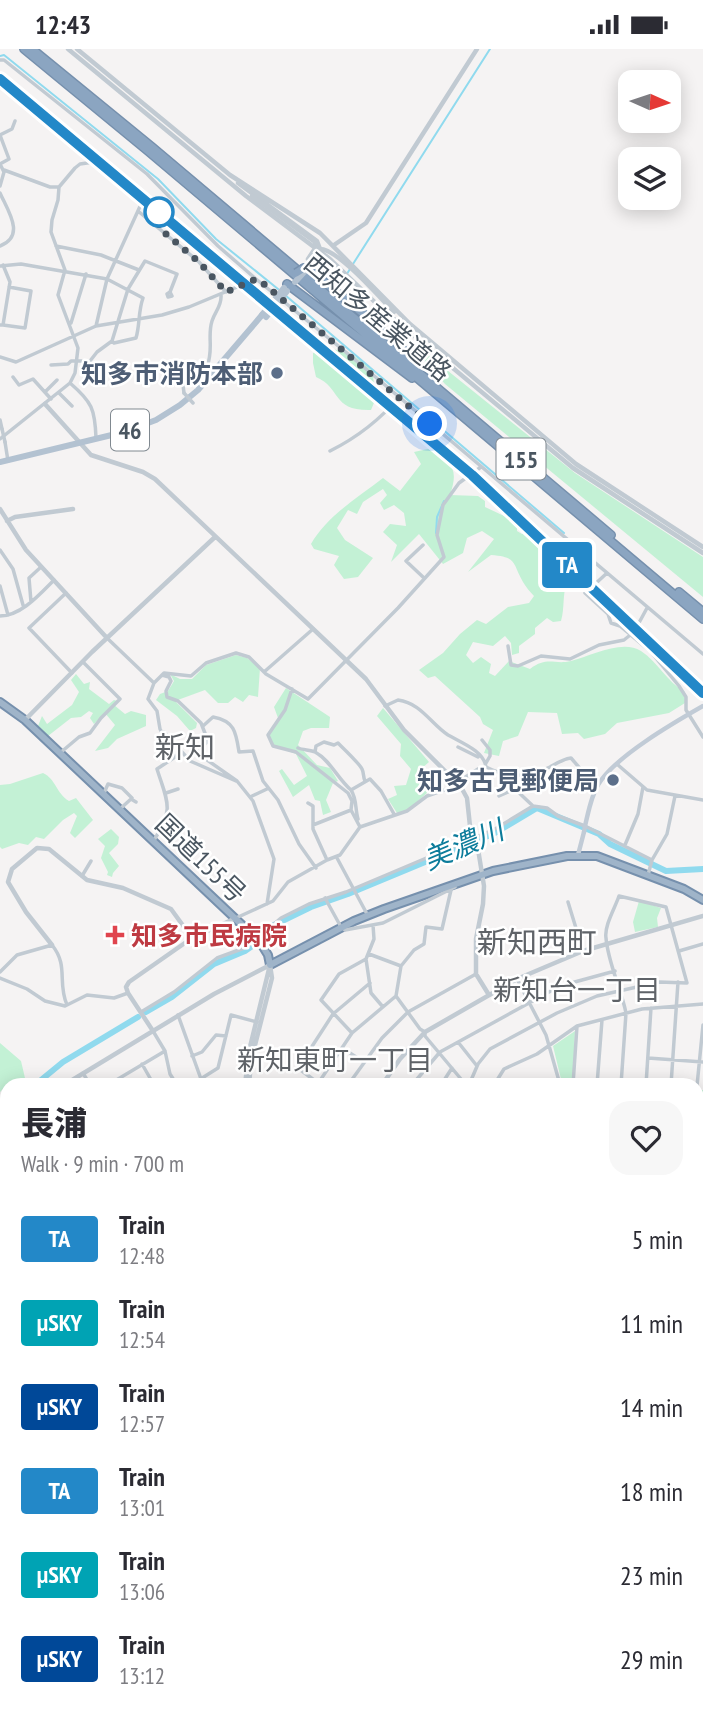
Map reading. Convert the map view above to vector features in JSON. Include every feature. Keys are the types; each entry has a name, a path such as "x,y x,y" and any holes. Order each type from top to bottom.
{"highway":[{"name":"西知多産業道路","path":"24,49 341,305 703,612"},
{"name":"西知多産業道路","path":"33,49 326,293"},
{"name":"155","path":"298,274 341,305"},
{"name":"155","path":"298,274 316,306 439,399 444,400"},
{"name":"西知多産業道路","path":"341,305 444,400 703,619"},
{"name":"国道155号","path":"0,702 25,720 256,938 266,950 270,965"},
{"path":"270,965 368,915 462,881 505,868 578,855 597,856 648,871 702,896"}],"main road":[{"name":"46","path":"4,462 96,439 156,420 180,405 210,378 298,274"},
{"path":"578,855 597,788 605,776 666,727 703,706"}],"street":[{"path":"68,49 330,259 382,309 409,326"},
{"path":"77,49 230,178 315,242 316,247 298,274"},
{"path":"330,259 335,247 366,223 477,49"},
{"path":"0,60 4,60 155,181 218,247 703,654"},
{"path":"0,83 142,202 107,279 96,326"},
{"path":"15,121 12,129 0,135 9,159 0,164 4,170 50,187 59,187"},
{"path":"2,436 70,383 78,359 71,324 58,295 65,271 51,232 59,187 80,164 94,162"},
{"path":"0,186 4,170"},
{"path":"230,178 291,213 335,247 409,326"},
{"path":"0,193 15,232 12,239 0,246"},
{"path":"252,195 317,241 320,252"},
{"path":"0,208 6,206"},
{"path":"138,211 199,262 224,293"},
{"path":"56,246 116,260 139,270"},
{"path":"298,274 320,252 327,250 340,259 409,326 573,468 703,553"},
{"path":"320,252 329,253 384,306 576,464 703,547"},
{"path":"51,365 68,365 78,359 90,361 97,352 113,341 128,289 145,261 177,274 170,292"},
{"path":"9,287 32,291 25,328 1,325 10,282 2,266 21,264 86,274 107,279 128,289 143,298 139,327 135,338 125,342 113,341"},
{"path":"71,324 86,274"},
{"path":"0,357 16,362 96,326 189,307 256,279"},
{"path":"194,405 184,393 183,385 187,374 207,367 212,348 212,320 222,303 224,293"},
{"path":"0,296 7,297"},
{"path":"13,377 19,384 33,379 51,399"},
{"path":"46,392 57,380"},
{"path":"70,383 90,402 96,439"},
{"path":"59,393 72,406"},
{"path":"330,451 362,433 399,397"},
{"path":"45,404 91,455 133,468 155,479 366,680 412,740 456,782 467,798 470,826 483,874 483,904 475,950 476,974 489,995"},
{"path":"0,420 4,462"},
{"path":"154,840 167,817 166,793 157,769 175,757 160,727 157,711 148,699 154,683 168,673 191,676 206,663 236,653 249,657 264,672 308,699 398,608 443,557 437,535 443,505 458,484 481,467"},
{"path":"0,509 24,547 107,638 154,683"},
{"path":"7,521 15,517 73,509"},
{"path":"25,720 107,638 215,537"},
{"path":"423,545 406,561 424,577"},
{"path":"1,552 13,569 23,606"},
{"path":"31,602 29,578 41,566"},
{"path":"607,573 585,593 608,614 611,623 620,626 651,652 679,686 685,694 688,714 703,737"},
{"path":"0,616 8,615 31,602 54,580"},
{"path":"0,586 8,615"},
{"path":"66,593 29,628 72,673"},
{"path":"508,646 512,665 518,666 537,657 570,659 597,645 624,640 638,626 647,608"},
{"path":"264,672 313,629"},
{"path":"60,753 79,737 90,733 120,699 83,662"},
{"path":"162,675 169,677 171,681 166,691 167,697 177,701 203,726 208,741 200,750 200,755 237,781 250,797 261,819 263,832 274,859 267,904"},
{"path":"292,689 285,710 268,735 270,744 296,752 338,784 350,796 351,810 358,821"},
{"path":"385,707 398,700 410,703 447,735 476,752 485,766"},
{"path":"203,726 214,717 230,723 237,734 239,752 253,751 261,777 278,800 299,844 316,868"},
{"path":"160,727 190,761 237,781"},
{"path":"359,827 407,811 427,796 447,789 485,766 490,750 482,740"},
{"path":"315,752 316,746 324,742 334,745 338,743 362,768 365,781"},
{"path":"458,747 478,757 485,766 508,776 542,770 571,758 597,788"},
{"path":"172,1078 164,1051 128,993 129,982 192,938 267,904 277,898 288,882 327,860 337,858 349,846 359,827 355,811 356,800 351,790 339,779 328,762 315,752 298,748"},
{"path":"618,765 643,787 703,800"},
{"path":"508,776 515,789 533,806"},
{"path":"351,790 369,779 381,791 394,814"},
{"path":"104,793 108,784 122,788 134,800 120,809"},
{"path":"624,845 638,814 643,787"},
{"path":"166,793 178,789"},
{"path":"250,797 268,789"},
{"path":"499,796 515,789"},
{"path":"648,871 667,834 675,796"},
{"path":"308,803 313,806 313,825 327,860"},
{"path":"141,1012 174,992 217,958 247,947 281,918 474,838 533,806 545,807 652,860"},
{"path":"313,825 351,810"},
{"path":"67,1005 62,991 62,962 8,882 10,871 28,853 40,847 48,849 92,881 130,891 171,909 192,938"},
{"path":"337,858 368,915"},
{"path":"82,876 91,861"},
{"path":"326,901 345,930 389,920 451,890 462,881"},
{"path":"451,890 442,929 426,927 424,944 414,950 401,966 397,996 420,1029 461,1078"},
{"path":"471,1078 490,1049 597,996 621,992 659,982 687,983 666,907 619,896 605,936 621,992 626,1013 621,1078"},
{"path":"568,902 583,951"},
{"path":"387,1078 425,1032 517,979 583,951 703,916"},
{"path":"352,1033 321,1000 339,974 366,959 374,939 373,925"},
{"path":"0,972 19,954 52,945"},
{"path":"679,951 702,946"},
{"path":"369,954 401,966"},
{"path":"366,959 371,993 383,1007"},
{"path":"75,1078 234,982 270,965"},
{"path":"247,1078 249,1051 270,965"},
{"path":"248,1078 272,978 270,965"},
{"path":"418,1078 440,1052 529,1002 560,986 615,971"},
{"path":"353,1078 382,1038 408,1012 476,974"},
{"path":"0,978 27,989 45,1001 67,1005 87,995 114,998 128,993"},
{"path":"517,979 550,1046 558,1078"},
{"path":"672,1078 678,982"},
{"path":"310,1078 298,1068 332,1014 370,983"},
{"path":"321,1078 352,1033 397,996"},
{"path":"498,1078 504,1069 550,1046 577,1026 651,1008 703,1004"},
{"path":"647,1078 651,1008"},
{"path":"203,1078 218,1069 231,1015 257,1022"},
{"path":"178,1016 201,1078"},
{"path":"598,1078 602,1020"},
{"path":"648,1058 701,1062 703,1025"},
{"path":"573,1078 577,1026"},
{"path":"191,1056 202,1052 216,1035 226,1036"},
{"path":"458,1042 477,1066"},
{"path":"342,1048 364,1062"},
{"path":"120,1078 164,1051"},
{"path":"142,1064 151,1078"},
{"path":"446,1078 453,1068"},
{"path":"83,1073 86,1078"}],"green space":[{"path":"417,346 575,473 703,557 703,597 445,384 415,350"},
{"path":"324,348 350,354 372,369 376,398 371,410 349,407 316,377 313,353"},
{"path":"432,448 445,459 454,473 450,495 478,496 485,501 485,507 517,522 517,531 522,534 526,531 555,558 551,569 559,572 567,582 561,621 553,622 547,618 535,628 535,634 519,646 519,653 512,655 511,643 505,636 493,646 473,642 466,655 473,663 481,657 491,664 489,673 495,676 509,661 530,669 546,662 565,662 606,650 633,648 647,656 685,692 685,703 669,713 617,723 605,734 584,739 578,733 562,734 557,713 528,712 518,736 503,741 499,756 484,753 493,730 483,724 480,717 435,676 428,678 419,670 443,653 477,620 486,624 508,607 529,603 534,596 513,562 506,557 491,555 468,572 494,539 482,531 467,538 463,553 443,564 419,534 391,562 397,545 383,532 390,524 406,526 404,513 394,505 384,510 380,503 387,495 383,489 363,502 357,514 348,510 337,528 345,540 373,558 358,577 344,579 334,565 339,556 314,549 311,544 334,516 383,478 400,491 421,464 414,452"},
{"path":"236,655 247,658 260,668 258,697 249,695 243,702 235,697 228,703 218,703 205,690 175,701 197,723 196,728 190,731 177,716 156,700 160,694 168,691 174,681 170,674 180,679 192,679 206,665"},
{"path":"76,674 84,684 90,682 89,689 109,704 117,701 114,705 125,714 131,711 146,715 146,726 117,739 108,748 95,751 115,725 105,713 94,724 90,718 93,713 89,711 81,717 71,718 48,736 38,726 42,716 47,724 72,705 79,692 71,680"},
{"path":"286,688 330,717 329,728 303,731 298,745 317,765 330,768 338,781 333,783 326,800 331,812 323,815 320,801 315,800 309,785 293,797 279,771 282,769 294,785 307,776 296,754 274,746 269,735 278,718 274,707"},
{"path":"383,708 429,762 421,769 428,792 408,810 397,813 388,799 397,795 394,786 406,785 411,769 400,756 401,744 377,716"},
{"path":"43,773 65,798 69,801 76,798 93,820 75,838 70,833 77,816 74,813 44,839 36,837 28,845 19,843 2,849 0,785"},
{"path":"111,829 119,837 118,844 109,853 119,866 112,877 107,875 101,858 105,846 98,839"},
{"path":"639,901 661,908 657,918 658,927 635,932 633,922"},
{"path":"575,1031 573,1078 561,1078 553,1046"},
{"path":"0,1043 21,1061 25,1078 0,1078"}],"waterway":[{"path":"353,264 490,49"},
{"path":"0,56 4,55 158,179 216,239 278,289"},
{"path":"338,288 350,269"},
{"path":"285,295 564,533"},
{"path":"436,533 437,517 444,501"},
{"name":"美濃川","path":"263,936 274,925 311,907 495,833 537,808 599,834 610,844 666,871 703,869"},
{"name":"美濃川","path":"146,1012 172,997 214,964 255,944"},
{"name":"美濃川","path":"44,1078 63,1062 138,1017"}],"railway":[{"path":"0,78 472,475 703,693"}],"train":[{"name":"TA","path":"0,79 472,475 703,693"}],"place":[{"name":"知多市消防本部","path":"277,373"},
{"name":"知多古見郵便局","path":"613,780"},
{"name":"知多市民病院","path":"115,935"}],"district":[{"name":"新知","path":"185,746"},
{"name":"新知西町","path":"537,941"},
{"name":"新知台一丁目","path":"577,989"},
{"name":"新知東町一丁目","path":"335,1059"}],"route":[{"path":"159,212 159,228 199,262 226,292 256,279 264,284 430,424"}]}
